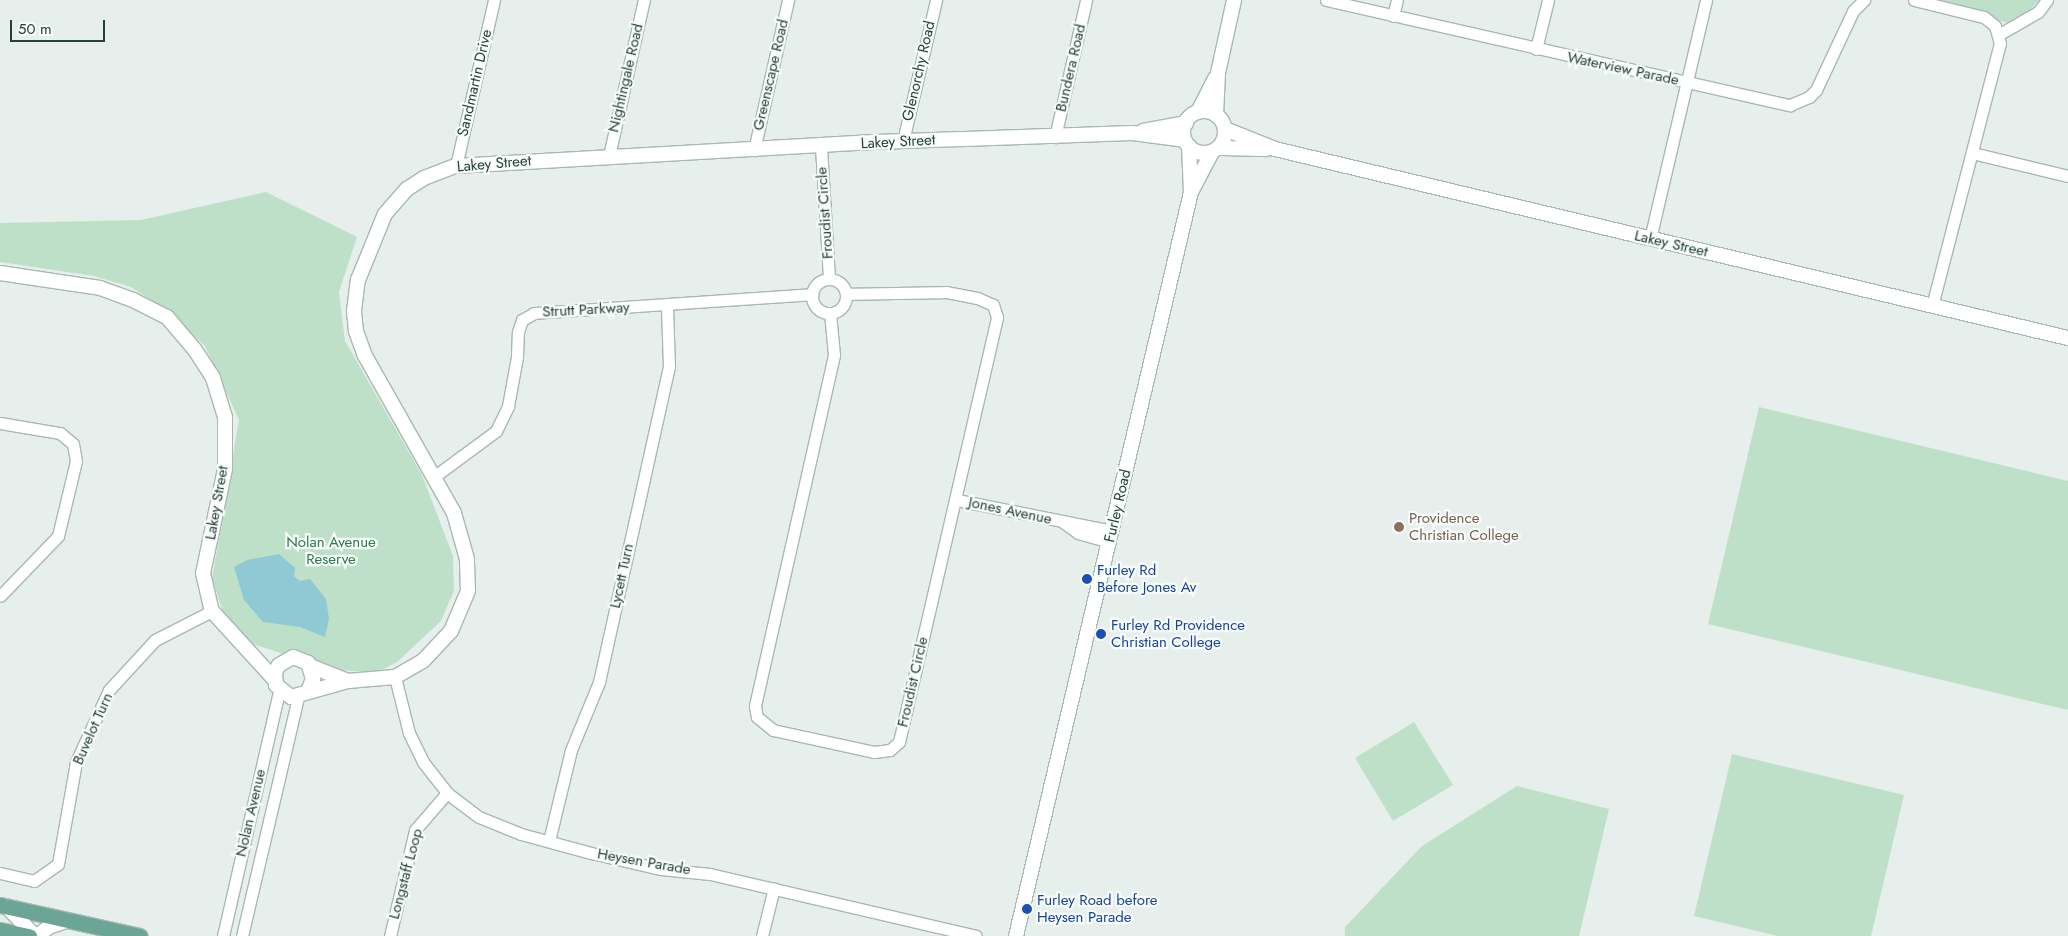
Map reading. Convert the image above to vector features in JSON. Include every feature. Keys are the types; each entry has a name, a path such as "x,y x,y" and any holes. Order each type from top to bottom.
{"main road":[{"path":"3,905 140,936"},
{"path":"0,930 29,936"}],"street":[{"name":"Sandmartin Drive","path":"456,166 494,0"},
{"name":"Nightingale Road","path":"609,156 644,0"},
{"name":"Greenscape Road","path":"754,150 788,0"},
{"name":"Glenorchy Road","path":"903,141 936,0"},
{"name":"Bundera Road","path":"1055,137 1086,0"},
{"path":"1215,150 1225,129 1216,115 1218,73 1234,0"},
{"name":"Waterview Parade","path":"1326,0 1536,50 1775,102 1800,102 1816,90 1853,11 1864,0"},
{"path":"1393,16 1397,0"},
{"path":"1536,50 1548,0"},
{"path":"1650,239 1706,0"},
{"path":"1914,0 1984,17 1995,26 1998,35 1999,51 1932,306"},
{"path":"1998,35 2038,12 2047,0"},
{"path":"1187,143 1186,123 1198,112 1218,73"},
{"path":"1198,112 1216,115"},
{"name":"Lakey Street","path":"277,685 303,694 348,681 394,677 423,661 451,631 468,591 467,560 454,513 435,476 365,356 356,331 354,294 385,214 393,202 424,178 456,166 903,141 1132,133 1186,123"},
{"name":"Lakey Street","path":"1225,129 1274,149 2068,338"},
{"name":"Lakey Street","path":"1132,133 1187,143 1200,153 1215,150 1274,149"},
{"name":"Furley Road","path":"1187,143 1191,192"},
{"name":"Froudist Circle","path":"821,147 829,279"},
{"name":"Furley Road","path":"1016,936 1191,192 1215,150"},
{"path":"1972,153 2068,176"},
{"name":"Lakey Street","path":"0,273 100,288 135,301 167,317 213,378 225,426 225,469 203,573 212,611"},
{"path":"829,279 838,282 846,294 844,305 830,313 819,309 812,294 820,282 829,279"},
{"name":"Froudist Circle","path":"830,313 834,355 755,706 757,717 773,730 874,752 890,750 899,742 997,328 993,305 977,298 946,292 846,294"},
{"name":"Strutt Parkway","path":"435,476 496,431 508,406 522,320 534,313 667,306 812,294"},
{"name":"Lycett Turn","path":"549,841 571,750 599,682 669,367 667,306"},
{"path":"0,423 60,433 73,444 76,461 58,536 0,596"},
{"name":"Jones Avenue","path":"956,500 1063,522 1078,533 1111,537"},
{"path":"212,611 253,653 277,685"},
{"name":"Buvelot Turn","path":"0,873 34,882 58,864 76,762 109,690 155,640 212,611"},
{"name":"Lakey Street","path":"253,653 302,659 310,666 348,681"},
{"path":"277,685 278,664 288,658"},
{"path":"303,694 314,680 310,666"},
{"name":"Heysen Parade","path":"394,677 409,733 423,762 447,793 479,817 549,841 661,868 710,874 976,936"},
{"name":"Nolan Avenue","path":"223,936 277,685"},
{"name":"Nolan Avenue","path":"242,936 303,694"},
{"name":"Longstaff Loop","path":"390,936 415,830 447,793"},
{"path":"762,936 774,888"},
{"path":"3,905 36,936 49,927 69,920"}],"green space":[{"path":"1932,0 2039,0 2027,13 2011,22 2004,22"},
{"name":"Nolan Avenue Reserve","path":"266,192 357,237 339,292 345,341 422,475 453,556 454,591 441,621 397,662 376,673 328,669 250,643 225,618 212,579 239,420 205,346 167,311 131,287 94,276 0,262 0,223 141,220"},
{"path":"1759,407 2068,481 2068,710 1708,624"},
{"path":"1414,722 1453,785 1393,821 1355,758"},
{"path":"1732,754 1904,795 1871,936 1778,936 1694,916"},
{"path":"1517,786 1609,809 1579,936 1345,936 1345,927 1422,846"}],"water":[{"path":"279,554 295,568 294,576 300,581 310,579 326,599 329,619 325,637 300,627 263,622 244,600 234,567 247,560"}],"place":[{"name":"Providence Christian College","path":"1399,527"},
{"name":"Furley Rd Before Jones Av","path":"1087,579"},
{"name":"Furley Rd Providence Christian College","path":"1101,634"},
{"name":"Furley Road before Heysen Parade","path":"1027,909"}]}
